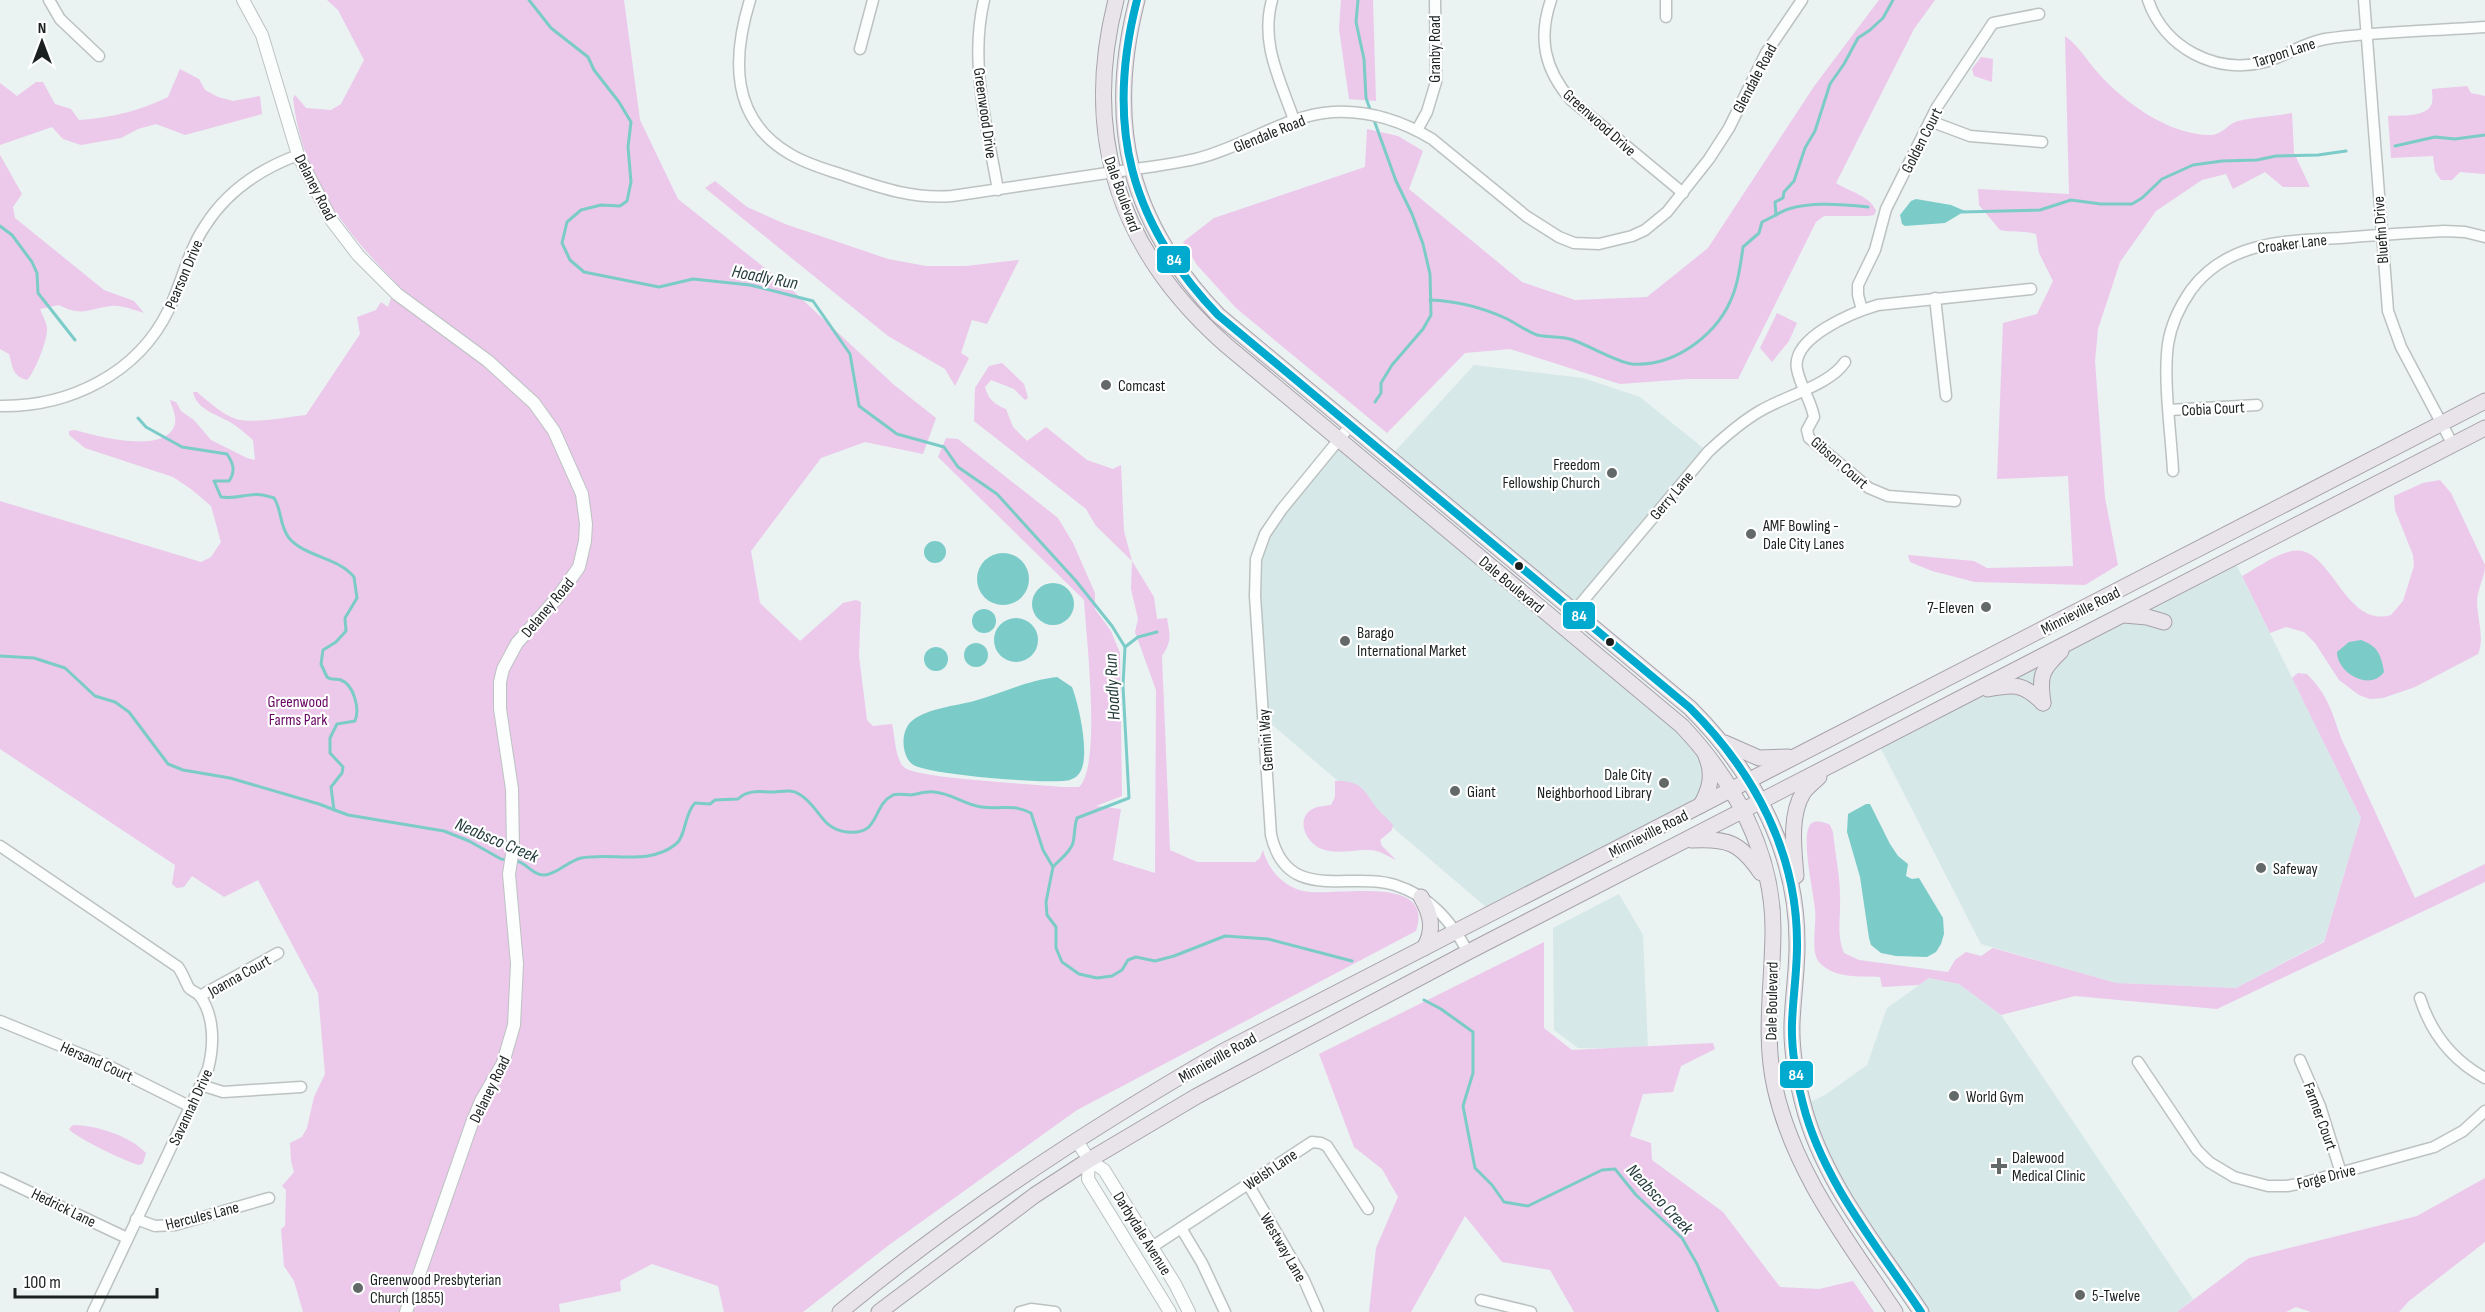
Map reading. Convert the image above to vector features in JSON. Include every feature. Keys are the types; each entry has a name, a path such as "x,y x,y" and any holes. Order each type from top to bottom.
{"main road":[{"name":"Dale Boulevard","path":"1116,0 1107,41 1102,93 1103,126 1113,172 1125,207 1140,240 1166,282 1183,303 1226,345 1668,713 1701,745 1718,766 1743,810 1762,858 1768,882 1773,929 1769,1040 1779,1109 1792,1144 1816,1194 1894,1312"},
{"name":"Dale Boulevard","path":"1137,0 1124,77 1124,121 1131,170 1148,217 1161,243 1197,292 1218,315 1690,708 1720,740 1761,801 1780,845 1793,897 1797,947 1792,1044 1795,1070 1808,1123 1828,1170 1922,1312"},
{"name":"Minnieville Road","path":"840,1312 959,1220 1024,1174 1152,1093 1222,1053 2485,401"},
{"name":"Minnieville Road","path":"879,1312 968,1244 1089,1160 1197,1096 1468,952 2485,428"},
{"path":"2121,615 2147,617 2164,622"},
{"path":"1971,693 2016,685 2026,689 2043,704 2040,683 2043,671 2071,641"},
{"path":"1720,740 1740,752 1759,758 1797,756"},
{"path":"1701,745 1711,774 1707,796 1701,805"},
{"path":"1793,897 1796,876 1795,824 1798,805 1806,790 1833,764"},
{"path":"1688,840 1720,840 1735,845 1749,856 1768,882"},
{"path":"1421,897 1428,910 1431,923 1430,934 1424,948"}],"street":[{"path":"49,0 60,19 99,56"},
{"name":"Delaney Road","path":"243,0 262,35 298,155 332,221 379,278 415,309 495,367 539,409 565,452 582,494 586,524 579,567 558,597 518,643 503,669 500,682 500,709 509,756 512,789 513,848 509,874 517,964 514,1025 503,1063 481,1101 472,1123 406,1312"},
{"name":"Glendale Road","path":"750,0 738,56 741,88 756,123 780,148 805,162 907,195 941,197 998,190 1195,159 1221,152 1294,120 1321,114 1351,112 1389,119 1418,130 1545,230 1574,243 1599,244 1632,237 1657,222 1683,193 1719,144 1766,53 1802,0"},
{"path":"860,50 873,0"},
{"name":"Greenwood Drive","path":"984,0 978,47 980,86 998,190"},
{"path":"1272,0 1267,23 1268,44 1294,120"},
{"name":"Granby Road","path":"1418,130 1427,112 1436,82 1435,0"},
{"name":"Greenwood Drive","path":"1551,0 1545,16 1543,43 1548,67 1556,82 1571,100 1683,193"},
{"path":"1666,0 1666,17"},
{"name":"Tarpon Lane","path":"2148,0 2158,22 2172,40 2195,55 2225,64 2264,62 2309,43 2366,36 2485,27"},
{"name":"Bluefin Drive","path":"2364,0 2385,291 2393,327 2453,445"},
{"name":"Golden Court","path":"1862,310 1857,290 1860,281 1875,250 1886,209 1930,121 1993,23 2039,14"},
{"path":"1930,121 1970,136 2042,142"},
{"name":"Pearson Drive","path":"0,405 38,404 64,398 95,385 128,361 150,338 167,313 196,241 219,206 247,181 298,155"},
{"name":"Croaker Lane","path":"2173,471 2167,360 2171,330 2186,297 2211,269 2231,256 2272,243 2444,231 2465,232 2485,237"},
{"path":"1803,389 1796,366 1802,347 1828,327 1862,310 1878,305 2031,289"},
{"path":"1935,298 1946,396"},
{"name":"Gerry Lane","path":"1562,626 1708,452 1745,421 1803,389 1835,375 1845,362"},
{"name":"Gibson Court","path":"1803,389 1814,417 1807,430 1809,438 1869,488 1888,496 1955,501"},
{"name":"Cobia Court","path":"2169,410 2257,405"},
{"name":"Gemini Way","path":"1350,426 1271,524 1256,559 1255,596 1271,835 1281,859 1296,874 1306,879 1328,883 1384,882 1421,897 1435,907 1457,931 1468,952"},
{"name":"Savannah Drive","path":"0,846 171,962 183,974 190,989 200,996 208,1014 213,1042 208,1070 93,1312"},
{"name":"Joanna Court","path":"200,996 278,953"},
{"path":"2420,998 2431,1026 2440,1040 2461,1062 2485,1078"},
{"name":"Hersand Court","path":"0,1021 105,1064 191,1107"},
{"name":"Farmer Court","path":"2300,1060 2319,1106 2341,1173"},
{"name":"Forge Drive","path":"2138,1062 2192,1145 2209,1162 2234,1178 2268,1186 2287,1186 2434,1147 2463,1131 2485,1111"},
{"path":"201,1085 223,1092 301,1087"},
{"name":"Darbydale Avenue","path":"1077,1141 1089,1160 1104,1170 1189,1312"},
{"name":"Welsh Lane","path":"1152,1247 1309,1143 1316,1142 1327,1146 1368,1209"},
{"name":"Darbydale Avenue","path":"1089,1160 1088,1179 1170,1312"},
{"name":"Hedrick Lane","path":"0,1178 127,1238"},
{"name":"Westway Lane","path":"1248,1184 1304,1280 1318,1312"},
{"name":"Hercules Lane","path":"136,1219 155,1226 175,1225 269,1198"},
{"path":"1181,1228 1226,1312"},
{"path":"1481,1300 1531,1312"},
{"path":"1020,1312 1031,1309 1055,1312"}],"shaded area":[{"path":"1474,365 1583,378 1640,397 1708,452 1574,612 1389,458"},
{"path":"1339,440 1688,732 1709,767 1701,805 1493,913 1263,717 1254,574 1259,548"},
{"path":"2233,558 2361,818 2324,941 2236,988 2116,983 1981,944 1877,741"},
{"path":"1619,894 1643,935 1648,1049 1578,1048 1554,1030 1553,928"},
{"path":"1929,978 1959,984 2001,1015 2193,1299 2177,1312 1922,1312 1822,1160 1810,1102 1825,1095 1867,1065 1887,1008"}],"green space":[{"name":"Greenwood Farms Park","path":"327,0 624,0 640,120 678,199 790,288 893,384 936,418 923,454 865,442 821,458 751,551 760,603 800,641 843,603 856,600 861,602 859,656 867,720 873,726 892,724 897,754 905,768 955,778 1079,787 1086,774 1090,754 1091,699 1084,600 938,457 946,438 958,439 1058,518 1073,543 1095,593 1095,609 1111,631 1120,653 1122,796 1096,806 1121,809 1113,860 1155,873 1156,690 1135,632 1138,619 1131,589 1132,561 1154,597 1157,619 1167,618 1169,629 1169,642 1162,656 1170,850 1197,862 1255,862 1260,858 1263,850 1272,870 1282,881 1295,889 1317,892 1357,891 1397,894 1411,901 1418,913 1416,931 1077,1110 889,1245 803,1312 724,1312 718,1286 652,1264 620,1281 621,1291 559,1304 560,1312 303,1312 294,1281 284,1266 281,1229 285,1226 286,1190 282,1186 294,1172 290,1143 302,1137 307,1128 314,1097 325,1074 318,993 258,880 224,897 192,876 184,887 177,888 172,884 175,865 0,749 0,501 201,562 211,557 221,542 211,506 173,477 85,448 69,435 69,431 75,430 128,441 156,440 167,435 174,427 175,417 170,400 176,402 181,411 194,420 211,440 255,460 253,440 233,424 198,403 193,392 197,392 223,412 240,420 265,420 306,415 360,334 357,317 376,310 381,302 388,307 396,283 358,242 328,200 315,177 298,126 293,98 295,95 306,108 331,110 341,104 364,60 338,10"},
{"path":"1341,0 1373,0 1376,101 1349,99 1339,29"},
{"path":"1879,0 1935,0 1914,29 1836,183 1869,201 1876,211 1874,215 1868,216 1824,216 1816,222 1738,379 1688,379 1620,384 1510,349 1465,353 1387,433 1236,308 1197,265 1183,242 1214,218 1365,167 1367,129 1398,136 1423,151 1409,189 1522,282 1575,300 1647,297 1708,248 1815,85"},
{"path":"2065,36 2122,96 2149,115 2179,130 2214,135 2238,121 2292,113 2294,153 2310,187 2283,187 2265,172 2233,189 2226,174 2202,180 2156,211 2120,262 2098,329 2095,361 2105,498 2118,565 2085,585 1975,582 1932,571 1910,562 1908,555 1974,561 1987,568 2073,566 2068,476 1997,479 2003,323 2037,314 2053,281 2039,253 2036,234 2000,230 1979,205 1978,189 2069,194"},
{"path":"1981,57 1993,59 1992,82 1974,76 1972,69"},
{"path":"180,69 199,79 205,90 218,97 233,101 260,96 262,114 185,135 156,124 138,129 121,138 81,145 63,139 52,127 0,145 0,83 17,96 36,82 43,82 55,104 71,109 79,120 125,113 168,97"},
{"path":"2467,86 2471,93 2485,96 2485,174 2460,172 2452,180 2441,180 2435,171 2433,156 2391,158 2388,116 2413,115 2425,111 2432,103 2432,89"},
{"path":"0,155 22,194 13,207 15,218 104,290 134,301 144,313 115,306 85,311 74,311 59,305 40,309 47,332 37,363 27,380 18,376 12,367 9,354 0,349"},
{"path":"715,181 747,207 785,224 888,259 926,266 966,266 1019,260 987,324 972,320 961,353 969,358 955,386 945,369 888,336 705,188"},
{"path":"1777,313 1797,323 1789,341 1772,362 1760,348"},
{"path":"1002,363 1024,384 1028,398 1025,400 1014,389 991,380 985,387 992,401 1006,409 1013,427 1027,441 1046,427 1087,460 1113,469 1121,465 1124,531 1132,561 1096,526 1086,509 974,421 975,388 989,366"},
{"path":"2440,480 2451,493 2485,565 2477,601 2481,635 2480,648 2478,654 2415,687 2383,698 2370,699 2359,695 2339,680 2315,643 2304,632 2286,627 2270,633 2242,576 2286,553 2306,552 2328,571 2349,599 2361,610 2375,616 2391,615 2403,601 2414,566 2413,555 2395,510 2394,496 2423,483"},
{"path":"2298,673 2307,674 2325,697 2341,738 2415,898 2485,864 2485,882 2217,1009 2075,996 2001,1015 1959,984 1929,978 1919,985 1882,987 1880,977 1840,974 1825,967 1816,957 1815,909 1808,863 1807,838 1808,828 1812,823 1818,822 1830,825 1833,832 1839,881 1839,932 1844,953 1859,960 1948,972 1955,960 1966,952 1981,956 1993,948 2116,983 2236,988 2324,942 2361,818 2292,678"},
{"path":"1335,781 1351,782 1360,787 1393,825 1392,830 1380,840 1382,846 1396,860 1373,850 1328,851 1311,841 1304,829 1305,816 1317,807 1331,805 1335,797"},
{"path":"1544,942 1544,1028 1572,1050 1713,1043 1715,1049 1681,1066 1673,1092 1643,1094 1630,1136 1651,1143 1652,1160 1723,1212 1780,1287 1819,1289 1853,1281 1874,1312 1574,1312 1550,1270 1502,1262 1465,1216 1411,1312 1369,1312 1376,1248 1398,1197 1382,1169 1354,1147 1319,1054"},
{"path":"73,1125 102,1129 131,1141 146,1153 143,1163 139,1165 133,1163 90,1143 69,1129"},
{"path":"2485,1178 2485,1242 2409,1301 2399,1312 2311,1312 2296,1307 2286,1312 2177,1312 2249,1258 2417,1216"}],"water":[{"path":"1916,199 1951,205 1965,211 1945,223 1905,226 1902,224 1900,215 1911,201"},
{"path":"935,541 943,544 946,552 943,560 935,563 927,560 924,552 927,544"},
{"path":"998,553 1008,553 1018,557 1025,564 1029,579 1025,594 1018,601 1008,605 998,605 988,601 981,594 977,584 977,574 981,564 988,557"},
{"path":"1053,583 1061,584 1068,589 1073,596 1073,612 1068,619 1061,624 1053,625 1045,624 1038,619 1033,612 1032,604 1033,596 1038,589 1045,584"},
{"path":"984,609 992,613 996,621 992,629 984,633 976,629 972,621 976,613"},
{"path":"1016,618 1031,625 1038,640 1031,655 1016,662 1001,655 994,640 1001,625"},
{"path":"2361,640 2375,648 2380,656 2384,672 2378,678 2363,680 2355,677 2342,667 2338,660 2337,652 2349,642"},
{"path":"976,643 985,646 988,655 985,664 976,667 967,664 964,655 967,646"},
{"path":"936,647 941,648 947,654 947,664 941,670 936,671 931,670 925,664 924,659 925,654 931,648"},
{"path":"1057,677 1072,687 1081,719 1084,758 1082,768 1074,778 1065,781 1049,781 960,775 922,768 908,760 904,748 904,736 909,724 919,716 934,710 985,698 1035,681"},
{"path":"1870,804 1898,856 1908,864 1906,876 1912,879 1919,878 1943,918 1944,934 1941,944 1936,952 1927,957 1881,953 1871,945 1860,877 1847,832 1848,814"}],"waterway":[{"name":"Hoadly Run","path":"529,0 551,28 588,57 594,70 619,102 631,122 628,147 631,182 627,201 620,206 601,205 581,210 567,222 562,243 570,260 584,272 659,287 693,279 750,285 813,301 850,354 859,406 897,434 944,447 958,467 997,494 1076,581 1112,626 1125,647 1123,686 1129,798 1077,818 1072,847 1053,867"},
{"path":"1358,0 1356,22 1364,59 1366,98 1396,181 1423,244 1430,274 1431,315 1423,329 1392,365 1381,383 1381,393 1375,402"},
{"path":"1430,300 1459,303 1478,308 1505,318 1537,335 1573,340 1632,364 1665,360 1694,344 1707,334 1727,307 1740,270 1743,247 1759,233 1762,222 1776,215 1775,202 1783,198 1784,192 1794,181 1805,148 1815,131 1830,84 1858,38 1883,18 1893,0"},
{"path":"2395,146 2435,137 2455,139 2485,135"},
{"path":"1962,212 2040,210 2071,200 2101,204 2132,204 2162,179 2193,165 2346,151"},
{"path":"1776,215 1785,210 1808,205 1833,204 1868,207"},
{"path":"0,226 12,235 32,262 37,273 38,293 75,340"},
{"path":"138,418 146,427 182,447 227,454 233,467 231,477 229,481 214,481 221,497 259,494 274,498 289,538 304,549 339,565 354,577 357,598 345,618 346,631 336,642 323,650 321,664 327,677 346,683 355,698 357,710 355,721 337,724 330,738 330,753 343,767 342,773 331,787 334,810"},
{"path":"1125,647 1138,637 1157,632"},
{"name":"Neabsco Creek","path":"0,656 34,658 65,668 95,696 115,702 129,712 168,764 183,770 230,778 319,804 348,815 444,831 469,841 501,859 509,860"},
{"name":"Neabsco Creek","path":"516,861 544,875 553,873 581,858 654,855 676,844 695,803 710,804 715,800 738,799 752,792 795,792 806,799 825,822 838,830 847,832 858,832 871,825 881,806 893,795 934,792 946,794 976,806 1018,808 1031,813 1043,850 1053,867 1046,902 1047,915 1056,927 1056,948 1062,962 1079,974 1097,978 1112,976 1122,970 1128,960 1136,957 1155,961 1225,936 1268,939 1352,961"},
{"name":"Neabsco Creek","path":"1424,1000 1473,1032 1473,1073 1463,1106 1475,1168 1492,1185 1504,1202 1528,1206 1602,1170 1615,1169 1636,1195 1682,1238 1697,1264 1718,1312"}],"transit line":[{"name":"84","path":"1137,0 1128,46 1124,89 1125,130 1132,170 1145,207 1163,244 1188,280 1218,315 1690,708 1734,759 1752,787 1768,816 1790,879 1797,946 1792,1043 1798,1084 1812,1132 1837,1186 1921,1312"}],"place":[{"name":"Comcast","path":"1106,385"},
{"name":"Freedom Fellowship Church","path":"1612,473"},
{"name":"AMF Bowling - Dale City Lanes","path":"1751,534"},
{"name":"7-Eleven","path":"1986,607"},
{"name":"Barago International Market","path":"1345,641"},
{"name":"Dale City Neighborhood Library","path":"1664,783"},
{"name":"Giant","path":"1455,791"},
{"name":"Safeway","path":"2261,868"},
{"name":"World Gym","path":"1954,1096"},
{"name":"Dalewood Medical Clinic","path":"1999,1166"},
{"name":"Greenwood Presbyterian Church (1855)","path":"358,1288"},
{"name":"5-Twelve","path":"2080,1295"}]}
